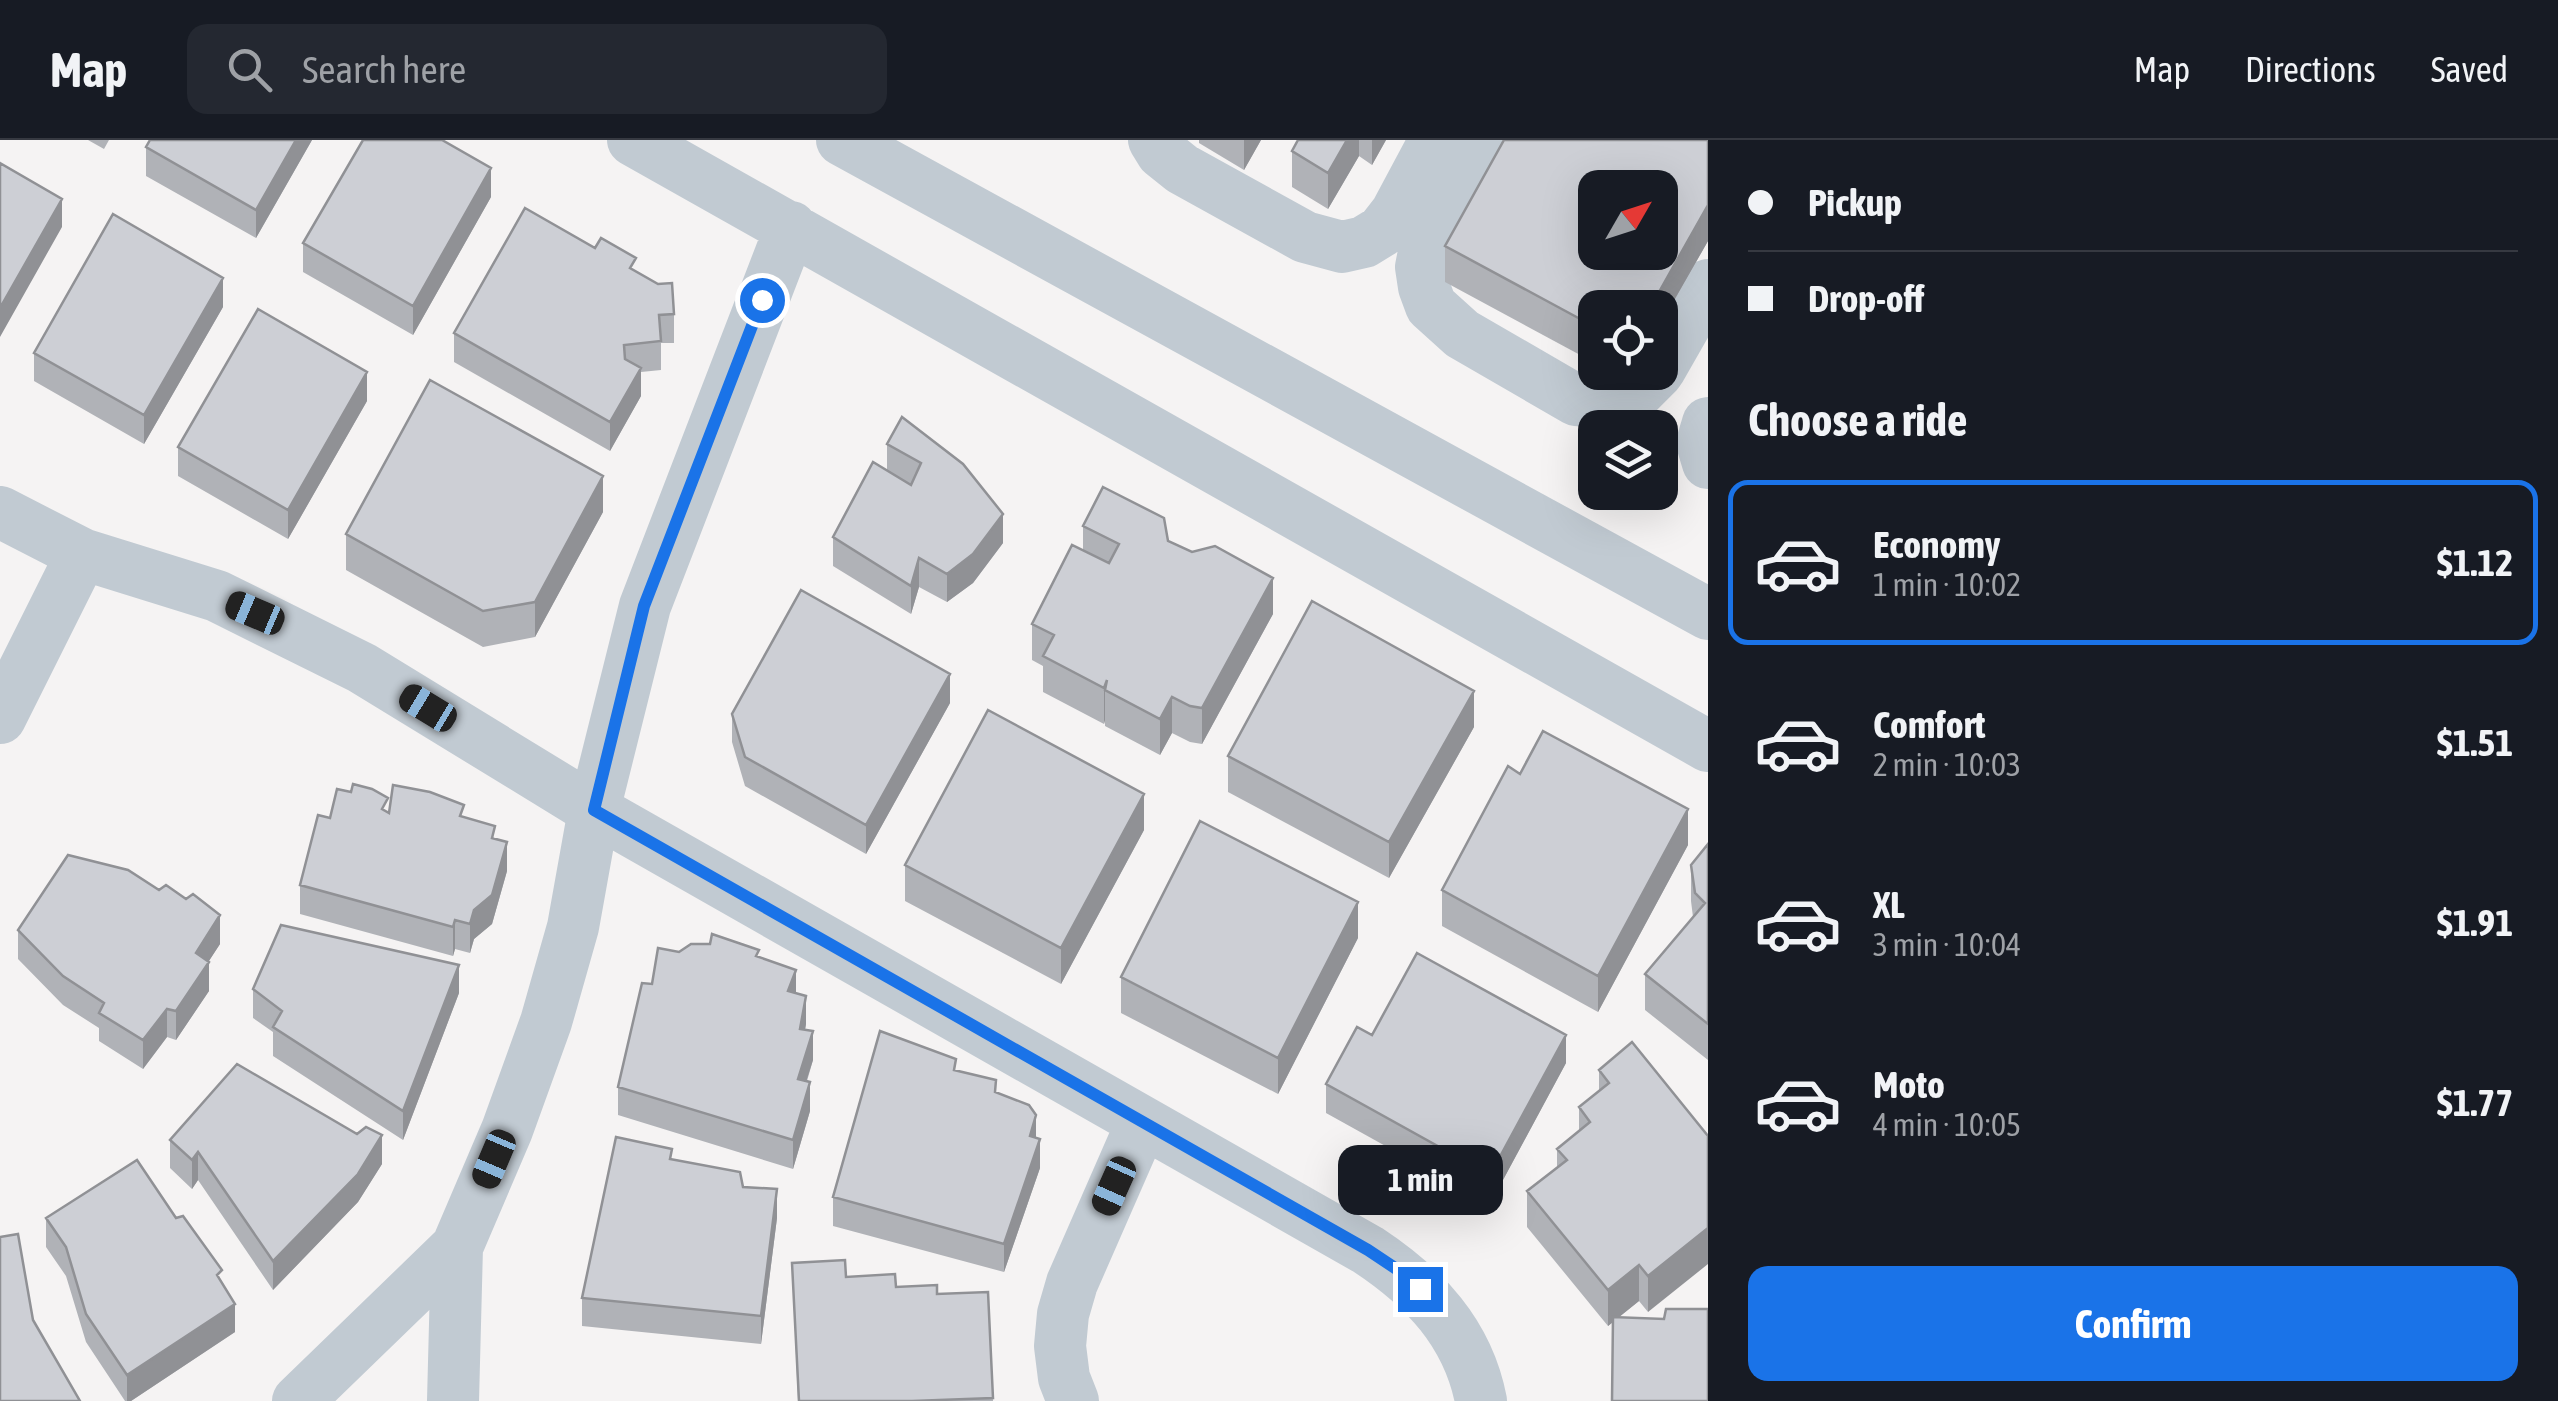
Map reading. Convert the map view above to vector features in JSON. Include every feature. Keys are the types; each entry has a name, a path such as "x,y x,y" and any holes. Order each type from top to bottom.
{"street":[{"path":"633,140 1708,746"},
{"path":"842,140 1708,614"},
{"path":"1154,140 1162,154 1182,169 1305,237 1342,247 1364,242 1382,231 1436,140"},
{"path":"1482,140 1425,246 1421,267 1431,306 1462,334 1576,400 1616,403 1640,390"},
{"path":"453,1401 457,1247 507,1130 546,1022 573,927 594,810 644,606 791,227"},
{"path":"1678,338 1708,285"},
{"path":"1708,422 1702,443 1708,463"},
{"path":"0,512 82,554 184,585 269,620 362,668 594,810 1368,1250 1404,1274 1436,1304 1460,1341 1478,1382 1481,1401"},
{"path":"0,718 82,554"},
{"path":"1072,1401 1060,1346 1063,1314 1072,1282 1142,1123"},
{"path":"298,1401 457,1247"}],"building":[{"path":"150,140 296,140 256,210 146,147"},
{"path":"363,140 442,140 491,168 413,306 303,243"},
{"path":"1298,140 1347,140 1328,173 1292,151"},
{"path":"1504,140 1708,140 1708,205 1678,258 1678,170 1578,170 1578,270 1671,270 1660,290 1578,290 1578,318 1445,246"},
{"path":"0,163 62,199 0,308"},
{"path":"525,208 595,248 601,238 636,258 630,268 658,284 672,283 674,314 659,315 661,341 624,345 625,359 641,368 610,422 454,333"},
{"path":"113,214 223,278 144,415 34,353"},
{"path":"258,309 367,372 288,510 178,447"},
{"path":"430,380 603,476 535,602 483,611 346,534"},
{"path":"902,417 963,464 1003,514 973,554 947,574 919,558 911,586 833,537 873,462 911,485 921,463 887,444"},
{"path":"1103,487 1164,518 1168,541 1192,552 1215,546 1273,578 1202,708 1172,697 1160,719 1105,690 1107,680 1104,688 1043,656 1054,635 1032,624 1072,545 1109,563 1119,544 1083,526"},
{"path":"801,590 950,674 866,825 745,757 732,714"},
{"path":"1312,601 1474,691 1389,842 1228,756"},
{"path":"988,710 1144,794 1061,948 905,865"},
{"path":"1543,731 1688,809 1598,976 1442,890 1508,766 1520,774"},
{"path":"353,784 388,798 382,809 389,813 393,785 430,792 464,805 460,816 495,826 492,838 507,842 492,895 474,910 470,924 455,920 453,927 300,885 318,815 330,818 337,789 351,792"},
{"path":"1200,821 1358,902 1278,1058 1121,977"},
{"path":"1708,844 1708,1024 1645,974 1705,903 1695,893 1691,865"},
{"path":"68,855 128,870 159,890 166,885 186,899 193,894 220,915 196,953 209,962 176,1011 167,1009 143,1040 99,1013 104,1003 63,976 18,930"},
{"path":"281,925 459,965 403,1111 273,1027 282,1011 253,989"},
{"path":"712,934 759,950 756,956 796,970 788,991 806,996 800,1029 813,1031 798,1079 810,1082 793,1140 618,1087 642,983 652,984 658,948 679,952 691,944 710,944"},
{"path":"1417,953 1566,1035 1490,1175 1326,1084 1357,1027 1372,1035"},
{"path":"880,1031 956,1059 954,1070 996,1080 995,1092 1029,1105 1036,1115 1030,1136 1040,1139 1004,1244 833,1197"},
{"path":"1632,1042 1708,1136 1708,1228 1648,1276 1639,1265 1608,1290 1527,1191 1567,1160 1557,1149 1590,1122 1579,1107 1609,1083 1599,1070"},
{"path":"237,1064 357,1134 366,1127 382,1135 358,1174 273,1261 198,1152 192,1160 170,1140"},
{"path":"616,1137 672,1149 670,1159 740,1172 743,1187 777,1189 761,1316 582,1298"},
{"path":"137,1160 176,1218 183,1216 222,1270 217,1275 235,1304 127,1375 86,1314 66,1247 46,1218"},
{"path":"18,1234 33,1320 80,1401 0,1401 0,1237"},
{"path":"845,1260 846,1277 895,1274 896,1287 937,1285 937,1294 988,1292 993,1398 799,1401 792,1263"},
{"path":"1666,1309 1708,1309 1708,1401 1612,1401 1613,1317 1664,1319"}],"route":[{"path":"762,300 644,606 594,810 1368,1250 1420,1289"}]}
